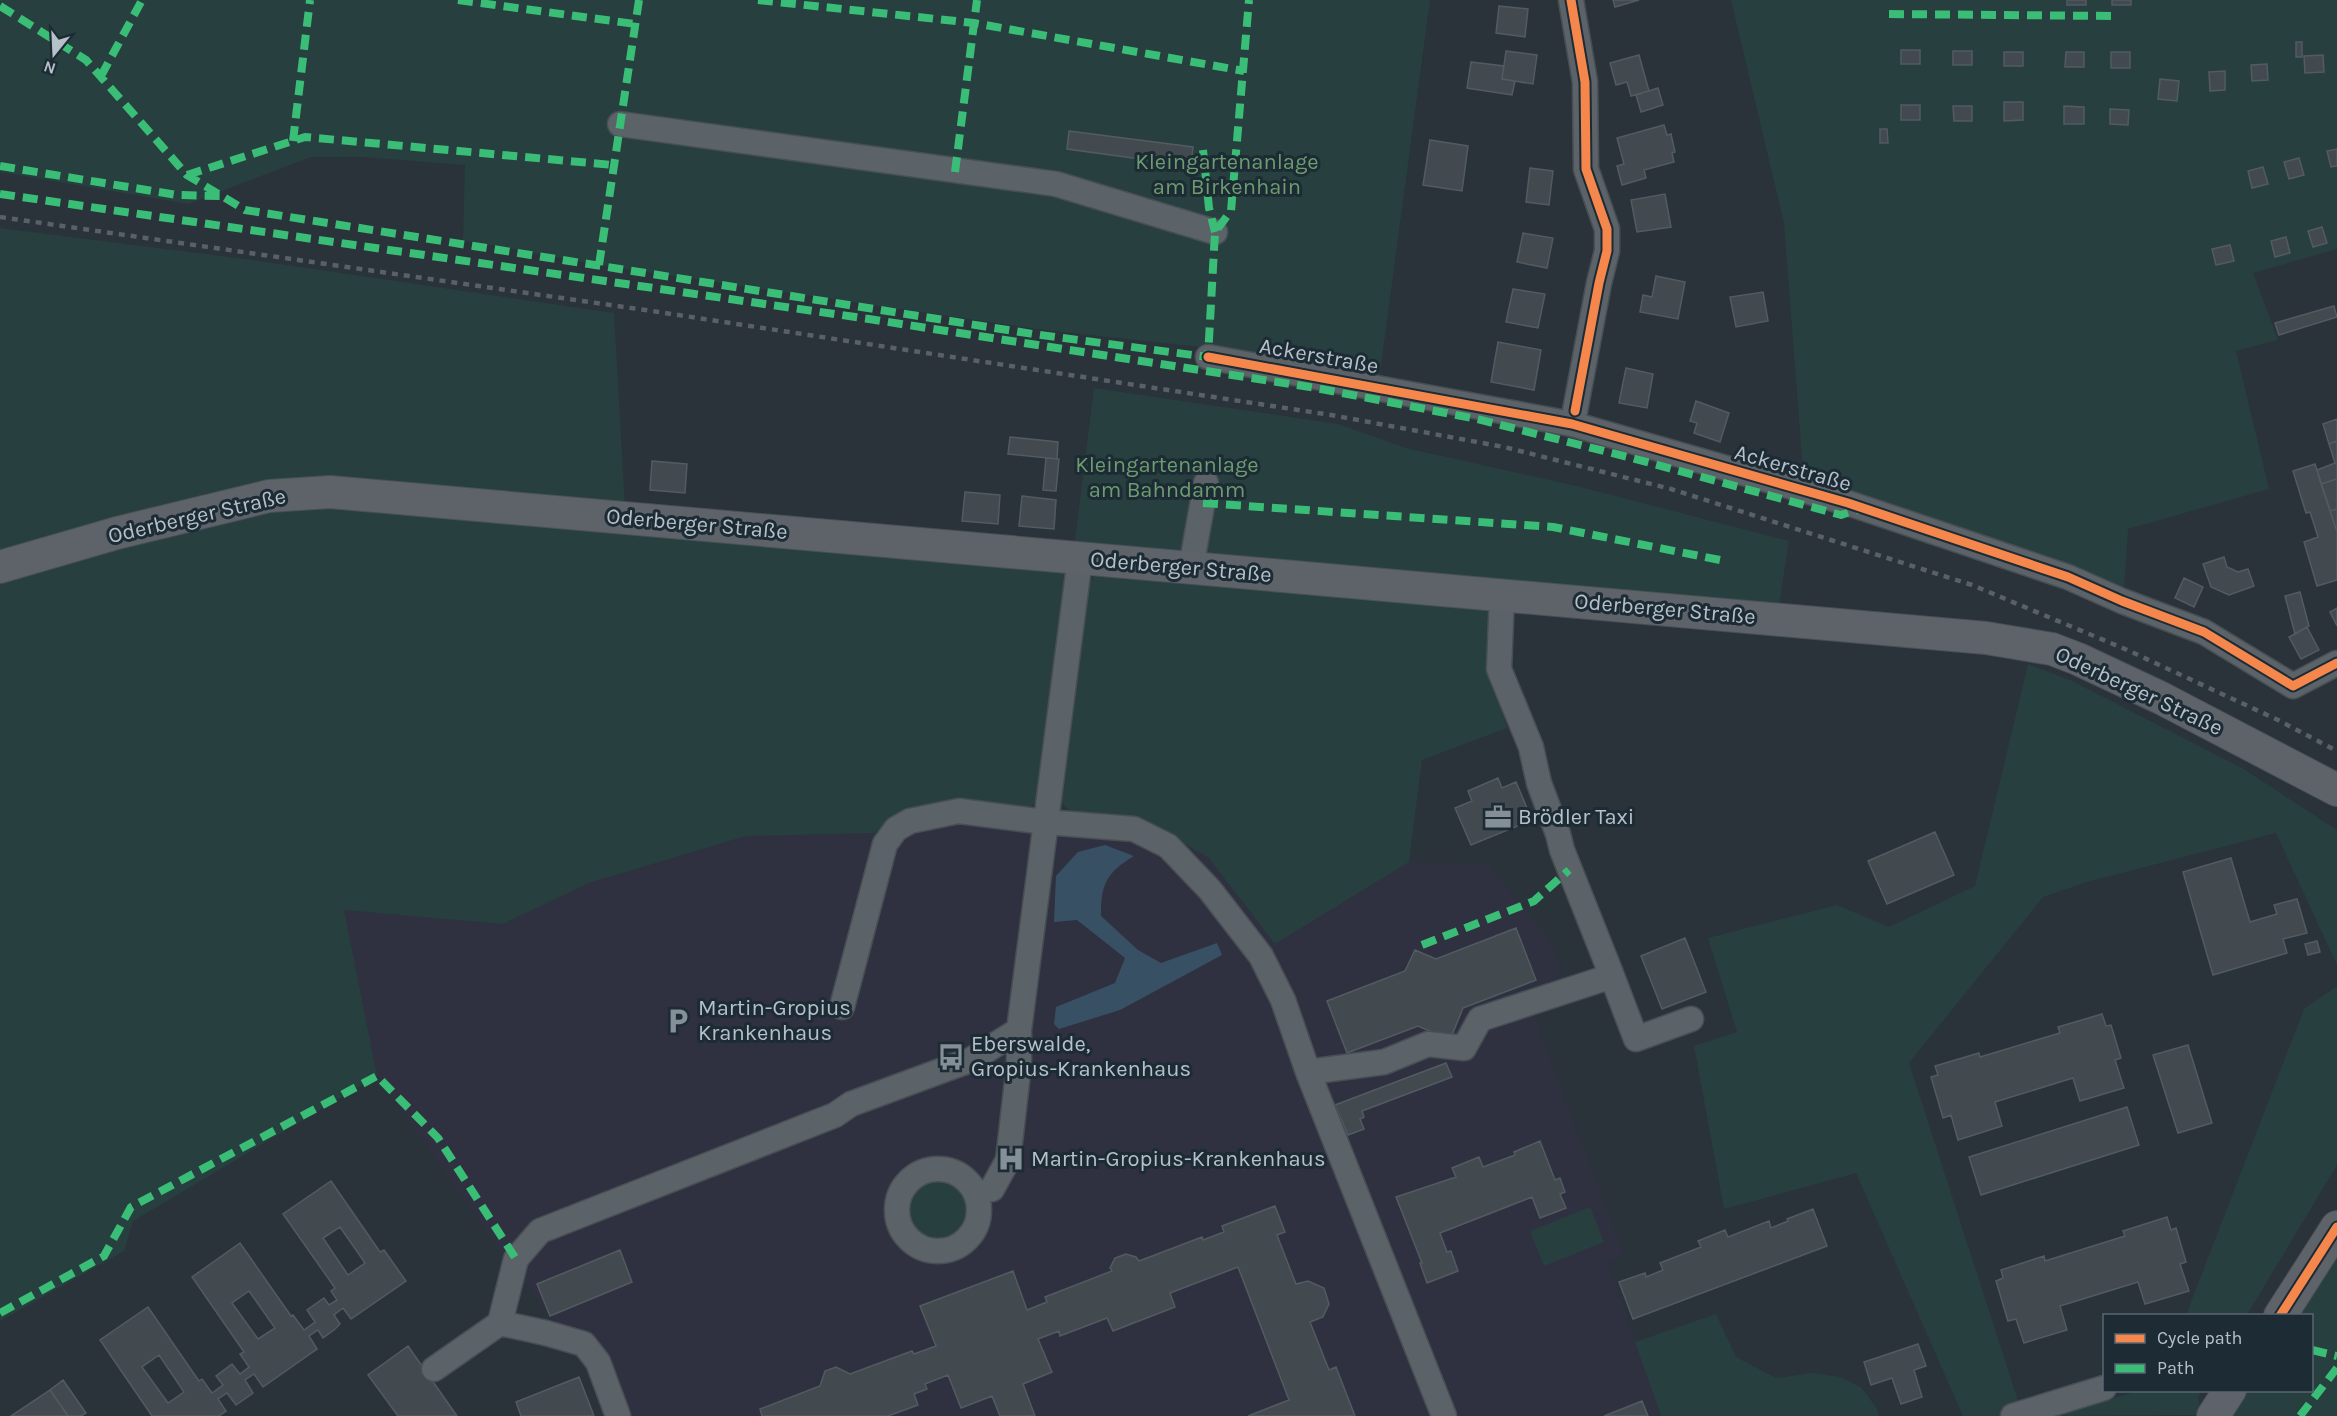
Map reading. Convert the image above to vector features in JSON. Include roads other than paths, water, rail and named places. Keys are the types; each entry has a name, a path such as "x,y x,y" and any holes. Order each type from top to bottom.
{"main road":[{"name":"Oderberger Straße","path":"0,567 117,533 269,496 330,492 1986,638 2052,649 2161,698 2337,790"},
{"path":"2281,1314 2337,1227"},
{"path":"2213,1416 2229,1392"}],"street":[{"path":"1571,0 1585,82 1586,169 1606,229 1607,251 1575,411"},
{"path":"620,124 1056,184 1215,232"},
{"name":"Ackerstraße","path":"1208,357 1572,424 1848,503 2068,577 2122,601 2204,632 2293,686 2337,663"},
{"path":"1191,568 1206,483"},
{"path":"992,1189 1008,1160 1019,1065 1019,1030 1080,558"},
{"path":"1502,595 1498,669 1531,747 1539,783 1562,850 1636,1039 1691,1019"},
{"path":"842,1007 885,844 896,829 910,821 959,811 1045,822 1134,829 1168,846 1210,890 1261,956 1283,1000 1308,1072 1444,1416"},
{"path":"1308,1072 1384,1062 1428,1044 1464,1048 1480,1019 1612,976"},
{"path":"434,1369 500,1323 516,1259 540,1231 835,1114 851,1104 970,1060 1019,1030"},
{"path":"500,1323 584,1344 598,1362 618,1416"},
{"path":"2013,1416 2103,1388"}],"railway":[{"path":"0,217 652,311 1331,415 1504,447 1671,489 1972,585 2125,649 2278,720 2337,751"}],"place":[{"name":"Brödler Taxi","path":"1498,817"},
{"name":"Martin-Gropius Krankenhaus","path":"678,1021"},
{"name":"Eberswalde, Gropius-Krankenhaus","path":"951,1057"},
{"name":"Martin-Gropius-Krankenhaus","path":"1011,1159"}],"park label":[{"name":"Kleingartenanlage am Birkenhain","path":"1227,174"},
{"name":"Kleingartenanlage am Bahndamm","path":"1167,478"}]}
